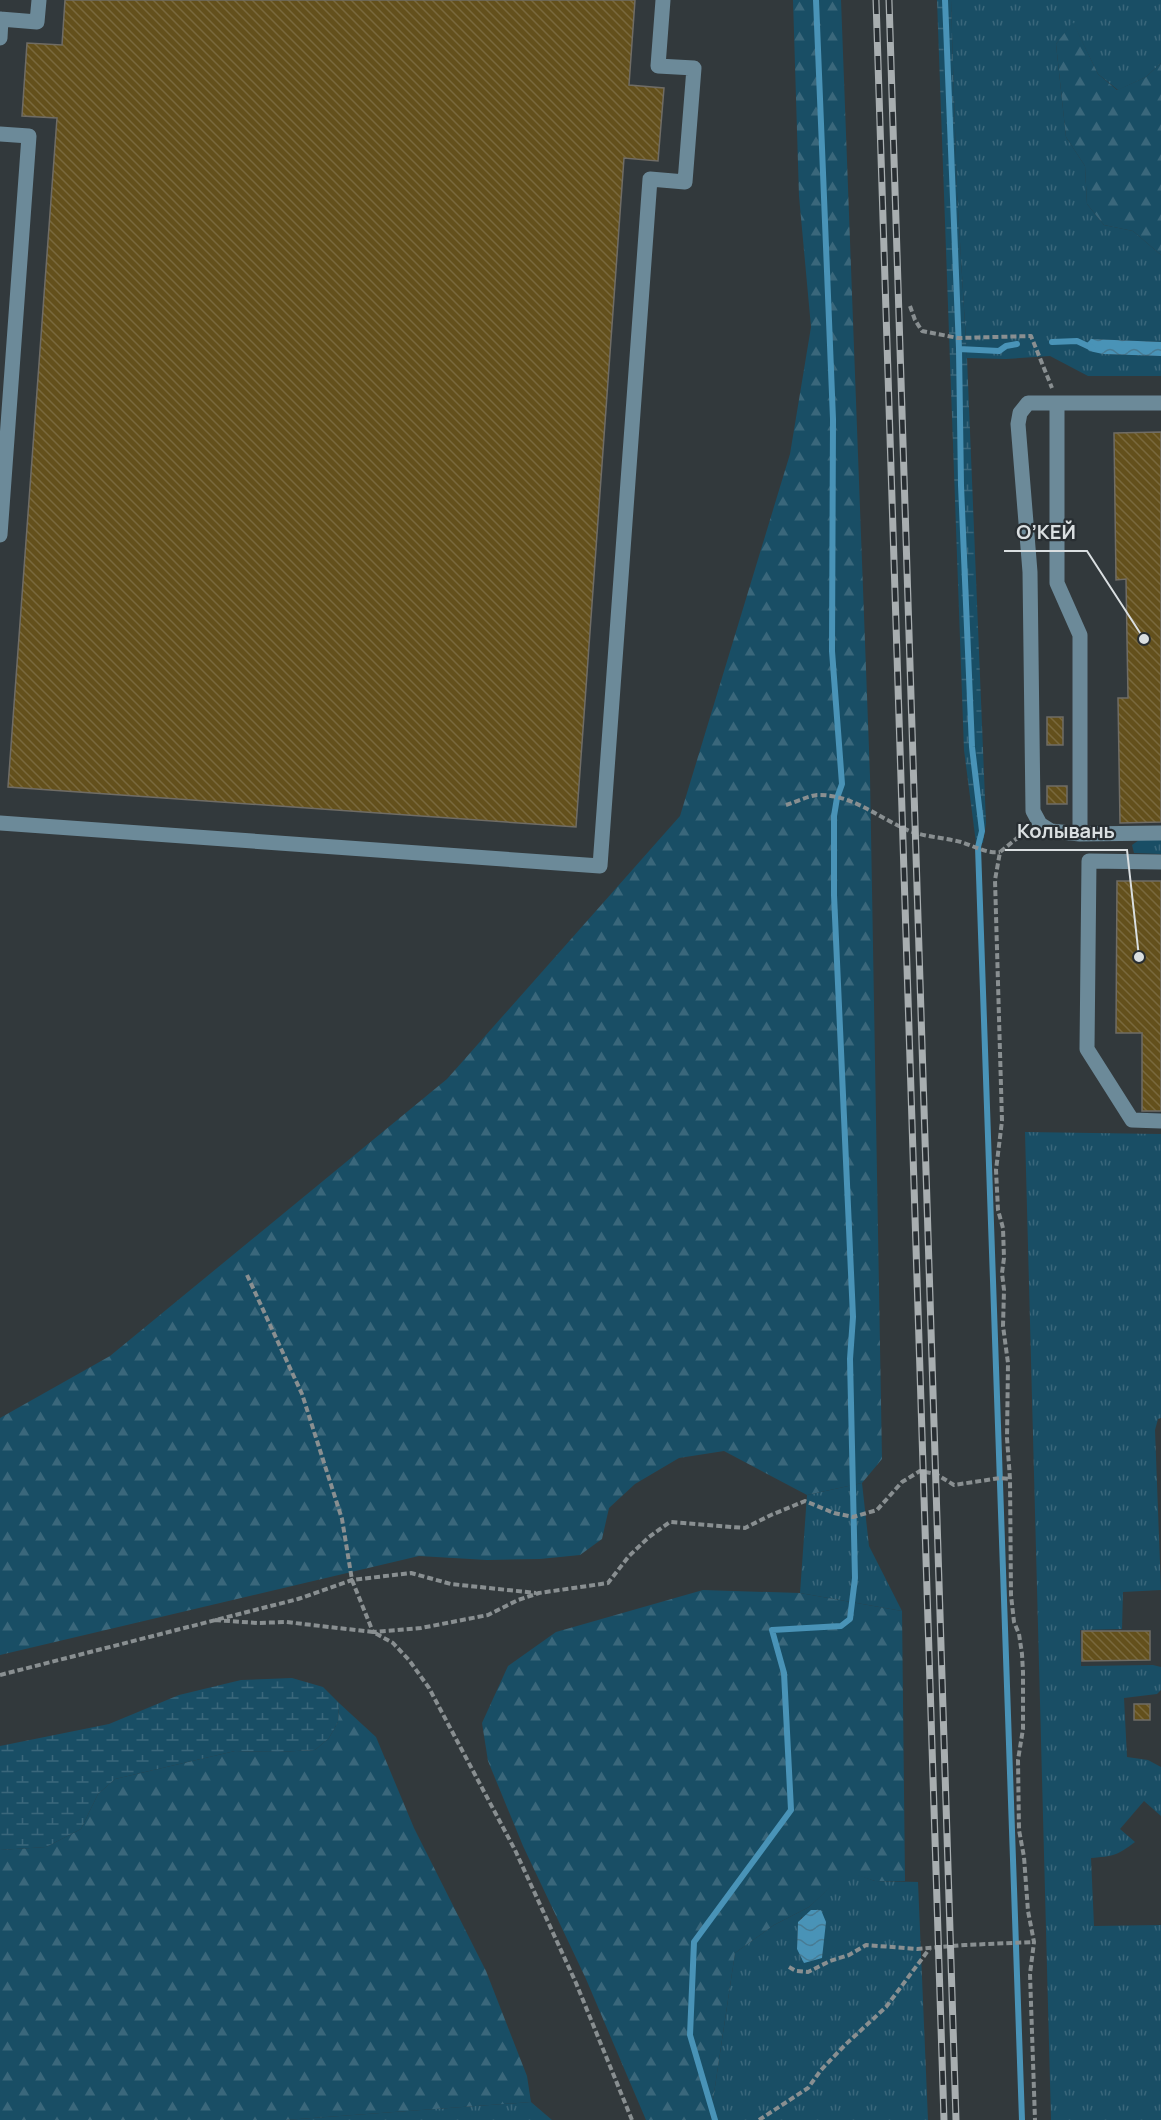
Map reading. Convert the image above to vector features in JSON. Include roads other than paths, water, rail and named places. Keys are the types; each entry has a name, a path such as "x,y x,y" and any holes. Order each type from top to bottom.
{"lane":[{"path":"0,38 1,19 37,22 39,0"},
{"path":"0,824 600,866 650,179 686,182 694,68 658,66 663,0"},
{"path":"0,134 29,136 5,394 0,535"},
{"path":"1161,404 1028,403 1020,413 1018,424 1030,572 1033,811 1040,824 1051,831 1080,834 1161,833"},
{"path":"1057,403 1058,583 1080,635 1080,834"},
{"path":"1161,862 1089,861 1087,1049 1132,1120 1161,1120"}],"water":[{"path":"1091,339 1161,342 1161,356 1103,354 1089,351 1085,345"},
{"path":"811,1910 821,1910 826,1922 822,1958 804,1963 797,1949 798,1922"}],"waterway":[{"path":"715,2120 690,2035 694,1942 791,1810 784,1673 772,1630 841,1626 850,1619 855,1578 850,1359 853,1317 834,895 834,816 842,784 832,651 833,419 816,0"},
{"path":"945,0 972,747 982,831 978,847 1022,2120"},
{"path":"1052,342 1077,341 1092,348"},
{"path":"959,349 999,351 1006,346 1017,344"}],"railway":[{"path":"876,0 944,2120"},
{"path":"889,0 956,2120"}],"place":[{"name":"О’КЕЙ","path":"1144,639"},
{"name":"Колывань","path":"1139,957"}]}
